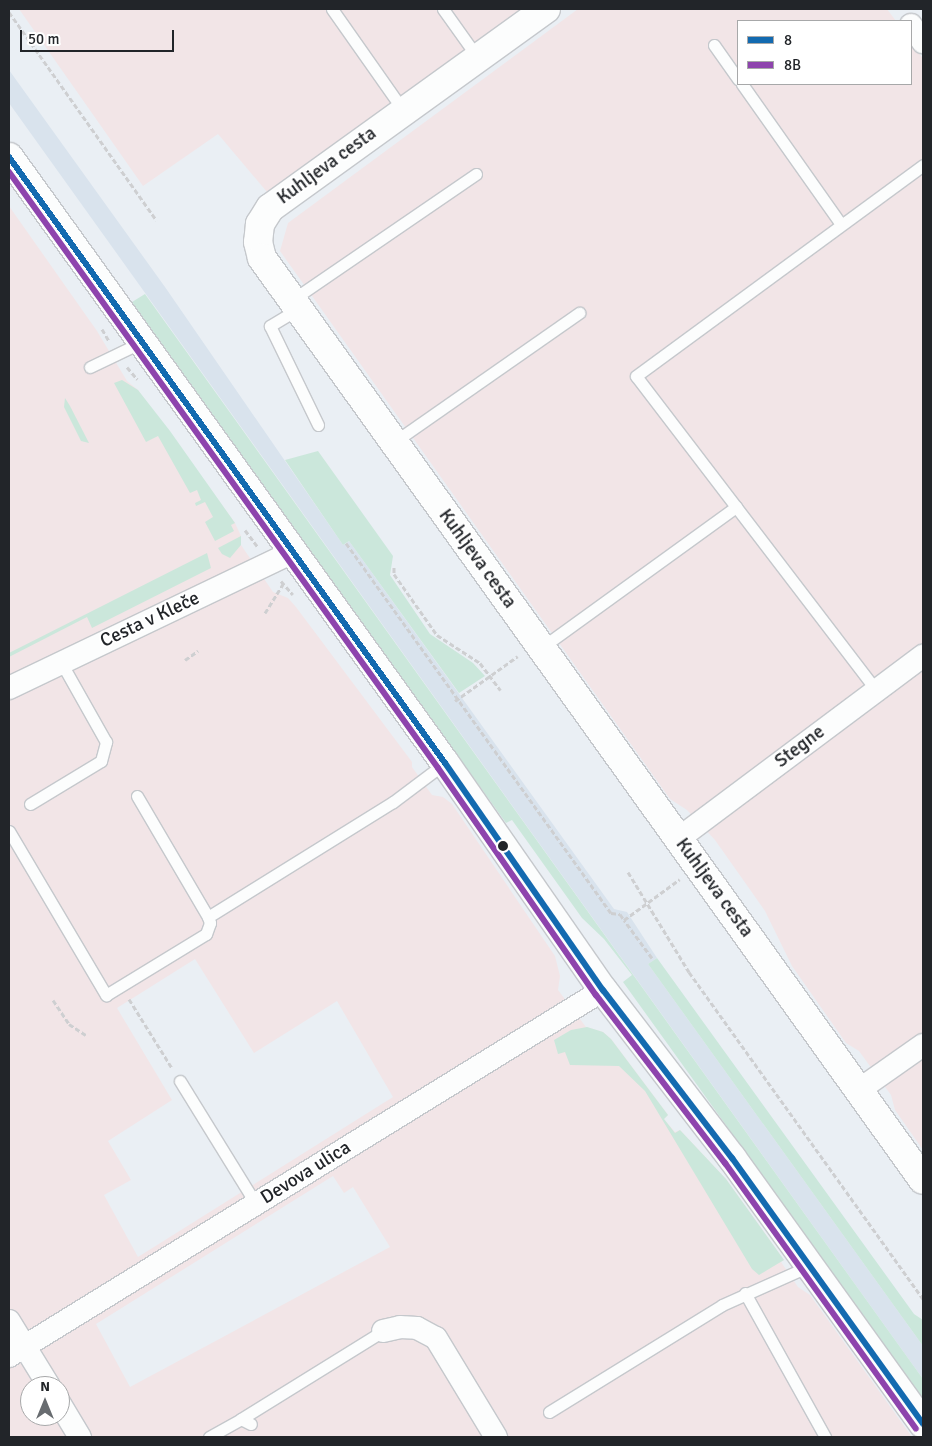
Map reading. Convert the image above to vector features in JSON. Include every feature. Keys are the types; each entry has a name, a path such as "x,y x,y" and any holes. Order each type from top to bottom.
{"street":[{"name":"Kuhljeva cesta","path":"546,9 403,110 270,208 260,224 258,242 262,258 923,1180"},
{"path":"899,9 907,20"},
{"path":"912,26 923,42"},
{"path":"9,157 291,553 445,763 603,990 810,1265 923,1424"},
{"name":"Cesta v Kleče","path":"9,688 291,553"},
{"name":"Stegne","path":"678,839 923,656"},
{"name":"Devova ulica","path":"17,1351 603,990"},
{"path":"859,1090 923,1044"},
{"path":"9,1321 17,1351 40,1376"},
{"path":"383,1331 400,1327 417,1328 436,1338 496,1437"},
{"path":"70,1420 80,1437"}],"lane":[{"path":"332,9 403,110"},
{"path":"443,9 478,58"},
{"path":"714,45 737,78"},
{"path":"743,85 840,223"},
{"path":"876,690 636,376 840,223 923,165"},
{"path":"318,425 270,326 294,305 476,174"},
{"path":"394,443 579,313"},
{"path":"90,367 142,342"},
{"path":"539,645 736,507"},
{"path":"30,804 101,761 106,742 61,662"},
{"path":"208,917 393,802 445,763"},
{"path":"9,831 106,995 206,934 210,923 137,796"},
{"path":"180,1081 256,1204"},
{"path":"549,1412 745,1293 810,1265"},
{"path":"745,1293 825,1437"},
{"path":"209,1437 246,1421 383,1331"}],"path":[{"path":"9,12 156,220"},
{"path":"346,543 456,700 611,913 620,914 652,958"},
{"path":"394,567 394,574 437,635 480,663 500,690"},
{"path":"264,613 283,584"},
{"path":"456,700 539,645"},
{"path":"185,660 198,650"},
{"path":"624,920 698,866"},
{"path":"628,872 689,972 923,1299"},
{"path":"53,1000 69,1024 86,1034"},
{"path":"133,1005 168,1063"}],"shaded area":[{"path":"19,9 524,9 267,192 218,134 143,186"},
{"path":"578,9 887,9 895,20 737,20 737,85 912,85 912,42 923,59 923,1150 895,1110 891,1095 859,1051 846,1043 792,966 765,911 715,840 687,810 670,799 280,251 288,223"},
{"path":"9,70 165,287 343,545 349,541 614,909 627,912 657,958 648,964 923,1346 923,1379 9,103"},
{"path":"9,206 97,331 127,381 138,390 235,523 241,536 241,545 273,592 288,598 296,607 412,762 412,767 432,795 443,797 452,804 555,956 560,976 558,990 586,1027 603,1032 611,1039 668,1115 664,1119 675,1132 680,1130 726,1179 784,1260 781,1262 798,1287 810,1295 912,1437 9,1437","holes":["195,959 254,1053 337,1001 393,1097 138,1257 104,1195 131,1180 108,1141 172,1100 117,1008","333,1176 344,1193 353,1187 390,1247 130,1387 96,1324"]}],"green space":[{"path":"145,294 923,1379 923,1399 623,982 632,975 604,939 582,918 512,820 506,823 132,302"},
{"path":"122,380 138,390 170,431 235,523 231,525 234,531 215,541 205,522 213,517 205,502 196,506 195,503 201,500 197,490 190,493 158,436 146,442 114,383"},
{"path":"65,398 89,443 81,441 64,407"},
{"path":"318,451 393,556 390,575 430,634 473,663 485,676 459,693 349,541 343,545 285,460"},
{"path":"241,536 241,545 230,558 222,554 218,548"},
{"path":"207,553 211,568 92,628 87,617 9,657 9,653"},
{"path":"657,958 914,1314 923,1320 923,1346 648,964"},
{"path":"587,1027 603,1032 611,1039 668,1115 664,1119 675,1133 680,1130 726,1179 784,1260 759,1275 752,1269 645,1091 619,1066 570,1065 565,1052 558,1054 554,1040 571,1030"}],"transit line":[{"name":"8","path":"9,157 445,763 603,990 732,1158 923,1424"},
{"name":"8B","path":"9,172 438,768 596,995 725,1163 916,1429"}]}
